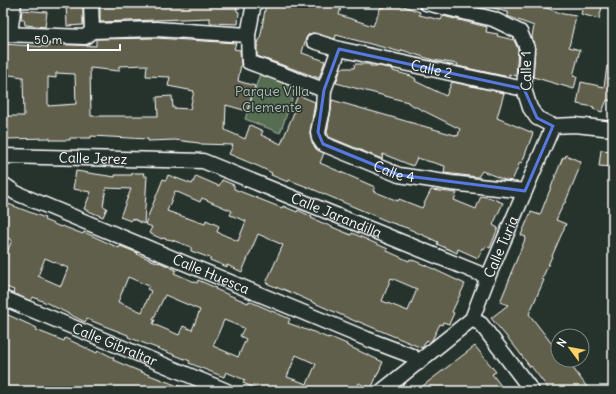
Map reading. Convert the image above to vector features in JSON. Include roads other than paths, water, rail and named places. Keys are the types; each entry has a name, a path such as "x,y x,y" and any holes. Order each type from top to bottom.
{"street":[{"path":"14,3 6,34 85,37 92,31 156,29 248,35"},
{"path":"91,3 92,31"},
{"path":"254,3 248,35 249,62 324,90 339,49"},
{"name":"Calle 1","path":"426,3 493,19 520,32 526,48 524,90 530,108 537,118 553,126"},
{"name":"Calle 2","path":"314,41 339,49 524,90"},
{"name":"Calle 4","path":"324,90 323,109 318,132 319,138 323,144 399,175 451,183 525,191"},
{"path":"553,126 575,125 613,129"},
{"name":"Calle Turia","path":"382,391 472,319 488,277 553,126"},
{"name":"Calle Jerez","path":"3,156 182,161"},
{"name":"Calle Jarandilla","path":"182,161 203,161 488,277"},
{"name":"Calle Huesca","path":"3,184 16,193 367,340 412,356 418,363"},
{"name":"Calle Gibraltar","path":"3,298 227,391"},
{"path":"472,319 481,324 532,391"}],"park label":[{"name":"Parque Villa Clemente","path":"272,100"}]}
